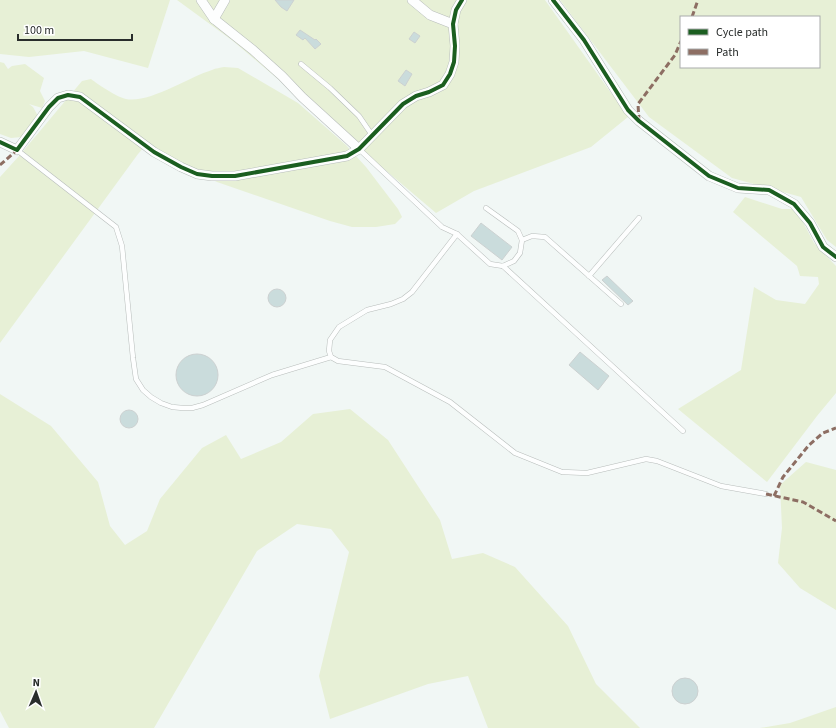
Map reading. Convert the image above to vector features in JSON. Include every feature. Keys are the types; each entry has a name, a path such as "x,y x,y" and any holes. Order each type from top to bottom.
{"street":[{"path":"202,0 214,19 253,50 359,149"},
{"path":"214,19 225,0"},
{"path":"412,0 430,15 453,24"},
{"path":"0,142 17,150 49,107 58,98 68,95 80,97 154,152 197,174 212,176 235,176 348,156 359,149 403,104 416,96 429,92 442,85 446,80 450,74 454,62 455,46 453,24 456,10 462,0"},
{"path":"552,0 584,40 628,110 639,120 709,176 738,188 769,190 794,204 810,223 823,247 836,257"}],"lane":[{"path":"301,64 330,88 359,116 372,135"},
{"path":"359,149 442,227 457,234 490,264 503,266 514,261 520,253 522,240 518,231 486,208"},
{"path":"17,150 116,227 122,246 132,358 136,379 143,390 151,397 172,407 192,408 203,405 272,375 331,357"},
{"path":"589,276 639,218"},
{"path":"457,234 412,292 403,299 391,304 367,310 339,327 330,340 329,351 331,357 338,361 384,368 450,402 515,454 562,472 587,473 646,459 657,461 721,486 766,494"},
{"path":"522,240 532,236 545,237 621,304"},
{"path":"503,266 683,431"}],"green space":[{"path":"0,0 170,0 148,68 84,51 29,57 0,54"},
{"path":"177,0 545,0 628,117 591,147 474,191 436,213 233,41"},
{"path":"560,0 836,0 836,247 827,240 801,197 732,178 649,117"},
{"path":"0,62 4,63 8,69 12,66 25,64 44,78 40,91 45,101 42,108 29,104 33,107 38,116 22,137 11,138 0,134"},
{"path":"224,67 238,68 298,103 346,145 366,167 398,209 402,217 395,224 376,227 352,227 330,221 217,182 145,146 0,343 0,177 82,81 91,79 118,96 126,99 135,99 145,98 157,94 203,73"},
{"path":"745,197 782,209 796,209 814,243 836,266 836,393 767,482 678,409 741,370 754,287 776,300 805,304 819,284 818,277 800,276 797,266 733,212"},
{"path":"0,394 51,426 98,482 110,526 125,545 147,531 160,499 202,448 226,435 241,459 281,442 313,414 350,409 388,440 440,520 452,559 483,553 515,567 568,626 596,684 640,728 488,728 468,676 428,684 330,719 319,676 349,552 331,529 297,524 257,551 154,728 9,728 0,711"},
{"path":"806,462 836,470 836,610 800,588 778,563 782,528 780,485"},
{"path":"836,707 836,728 760,728 790,723"}],"building":[{"path":"275,0 294,0 287,11"},
{"path":"300,30 315,40 316,39 321,44 315,49 305,38 303,40 296,35"},
{"path":"414,32 420,36 415,43 409,39"},
{"path":"406,70 412,74 405,86 398,81"},
{"path":"481,223 512,247 502,260 471,236"},
{"path":"607,276 633,301 628,305 602,280"},
{"path":"273,289 281,289 286,294 284,305 281,307 273,307 268,302 268,294"},
{"path":"580,352 609,376 598,390 569,365"},
{"path":"193,354 201,354 212,360 218,371 218,379 212,390 201,396 193,396 182,390 176,379 176,371 182,360"},
{"path":"125,410 133,410 138,415 136,426 133,428 125,428 120,423 120,415"},
{"path":"685,678 694,682 698,691 694,700 685,704 676,700 672,691 676,682"}],"marked path":[{"path":"692,16 698,0"},
{"path":"639,121 638,104 675,55 680,43"},
{"path":"0,165 17,150"},
{"path":"774,496 783,477 809,445 823,433 836,428"},
{"path":"766,494 803,502 836,521"}],"cycle path":[{"path":"0,142 17,150 49,107 58,98 68,95 80,97 154,152 197,174 212,176 235,176 347,156 359,149 403,104 416,96 429,92 443,85 450,74 454,62 455,46 453,24 456,10 462,0"},
{"path":"553,0 584,40 628,110 639,121 709,176 738,188 769,190 794,204 810,223 823,247 836,257"}]}
